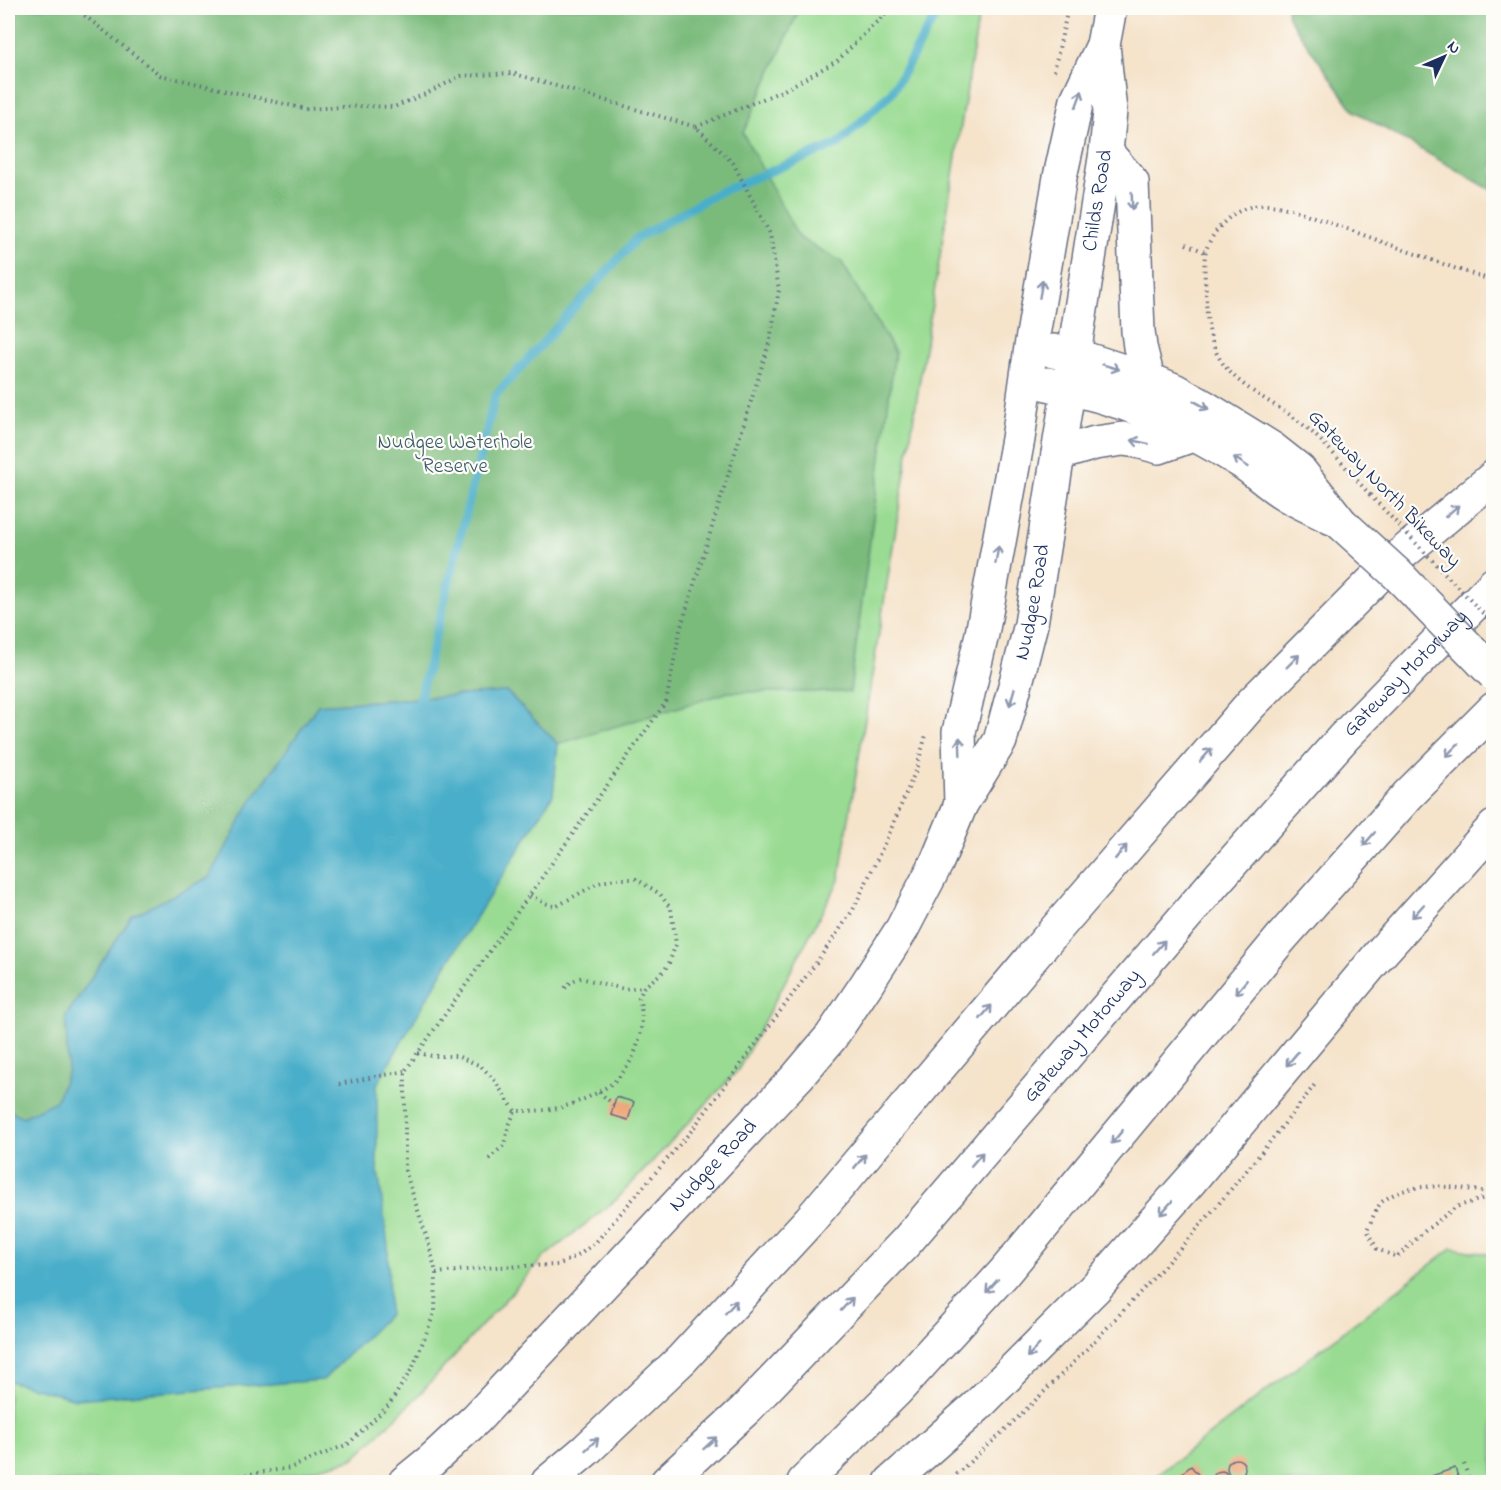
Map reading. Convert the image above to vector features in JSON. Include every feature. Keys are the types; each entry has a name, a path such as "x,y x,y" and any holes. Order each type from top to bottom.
{"main road":[{"name":"Childs Road","path":"1031,347 1060,177 1077,100 1103,45 1110,8"},
{"name":"Childs Road","path":"1074,355 1106,152 1110,111 1103,45"},
{"path":"1106,152 1132,182 1138,332 1148,380"},
{"path":"1031,347 1074,355 1174,390 1271,448 1299,470 1341,523 1397,574 1494,674"},
{"name":"Nudgee Road","path":"961,804 959,732 982,634 1018,439 1031,347"},
{"name":"Nudgee Road","path":"405,1482 476,1419 798,1076 831,1037 902,929 937,862 961,804 1000,741 1018,675 1037,588 1074,355"},
{"path":"1026,381 1103,396 1159,417 1195,434 1244,463 1285,494 1341,523"},
{"path":"1058,454 1095,443 1123,439 1159,447 1195,434"},
{"path":"548,1482 586,1450 682,1359 810,1220 1252,702 1392,562 1494,477"},
{"name":"Gateway Motorway","path":"667,1482 745,1410 906,1242 1214,883 1344,737 1494,584"},
{"path":"804,1482 895,1392 1003,1274 1282,937 1408,795 1494,709"},
{"path":"891,1482 977,1406 1096,1287 1191,1180 1380,954 1494,827"}],"path":[{"path":"75,8 160,75 306,109 394,107 461,76 512,73 696,127 733,163 770,234 779,290 770,340 680,630 666,702 405,1071 405,1170 436,1274 435,1311 413,1367 389,1405 348,1444 290,1468 196,1482"},
{"path":"696,127 784,90 837,61 891,8"},
{"path":"1054,73 1068,8"},
{"path":"1186,244 1205,252 1216,231 1234,214 1255,205 1267,205 1295,210 1494,281"},
{"name":"Gateway North Bikeway","path":"1205,252 1206,300 1210,337 1226,367 1238,381 1299,421 1331,450 1370,495 1494,625"},
{"path":"436,1274 496,1267 558,1265 579,1256 596,1242 692,1130 853,910 916,770 929,725"},
{"path":"515,1111 563,1107 599,1092 617,1079 639,1043 642,1009 639,998 644,987 664,971 676,944 671,909 660,894 636,879 615,879 598,883 557,906 549,905 529,895"},
{"path":"565,988 572,981 581,978 624,989 644,987"},
{"path":"418,1053 432,1056 458,1056 481,1066 494,1080 515,1111"},
{"path":"339,1084 405,1071"},
{"path":"599,1092 614,1105"},
{"path":"489,1159 504,1145 515,1111"},
{"path":"1449,1186 1494,1194 1456,1207 1426,1230 1397,1257 1377,1249 1367,1230 1381,1202 1409,1188 1449,1186"},
{"path":"1464,1464 1470,1482"}],"green space":[{"name":"Nudgee Waterhole Reserve","path":"8,8 980,8 839,880 738,1070 617,1199 544,1257 416,1398 353,1459 292,1475 248,1482 8,1482"},
{"path":"8,8 800,8 743,133 799,238 841,261 895,352 850,692 729,692 558,744 507,692 318,705 252,800 210,877 132,916 66,1016 68,1070 56,1102 23,1117 8,1110"},
{"path":"1287,8 1493,8 1493,191 1354,111 1288,17"},
{"path":"1452,1248 1493,1255 1493,1482 1148,1482"}],"water":[{"path":"507,692 558,744 553,795 450,959 377,1084 377,1163 388,1246 389,1314 323,1380 76,1399 8,1381 8,1110 23,1117 56,1101 68,1070 66,1016 132,916 210,877 252,800 318,705"}],"building":[{"path":"616,1097 634,1102 628,1120 611,1115"},
{"path":"1236,1459 1242,1462 1245,1468 1242,1474 1236,1477 1230,1474 1227,1468 1230,1462"},
{"path":"1191,1466 1204,1482 1171,1482"},
{"path":"1455,1468 1460,1482 1414,1482"},
{"path":"1222,1471 1228,1476 1227,1482 1214,1482 1214,1475"},
{"path":"1235,1478 1241,1478 1247,1482 1232,1482"}],"waterway":[{"path":"420,698 495,396 637,238 719,192 838,144 892,92 940,8"}]}
